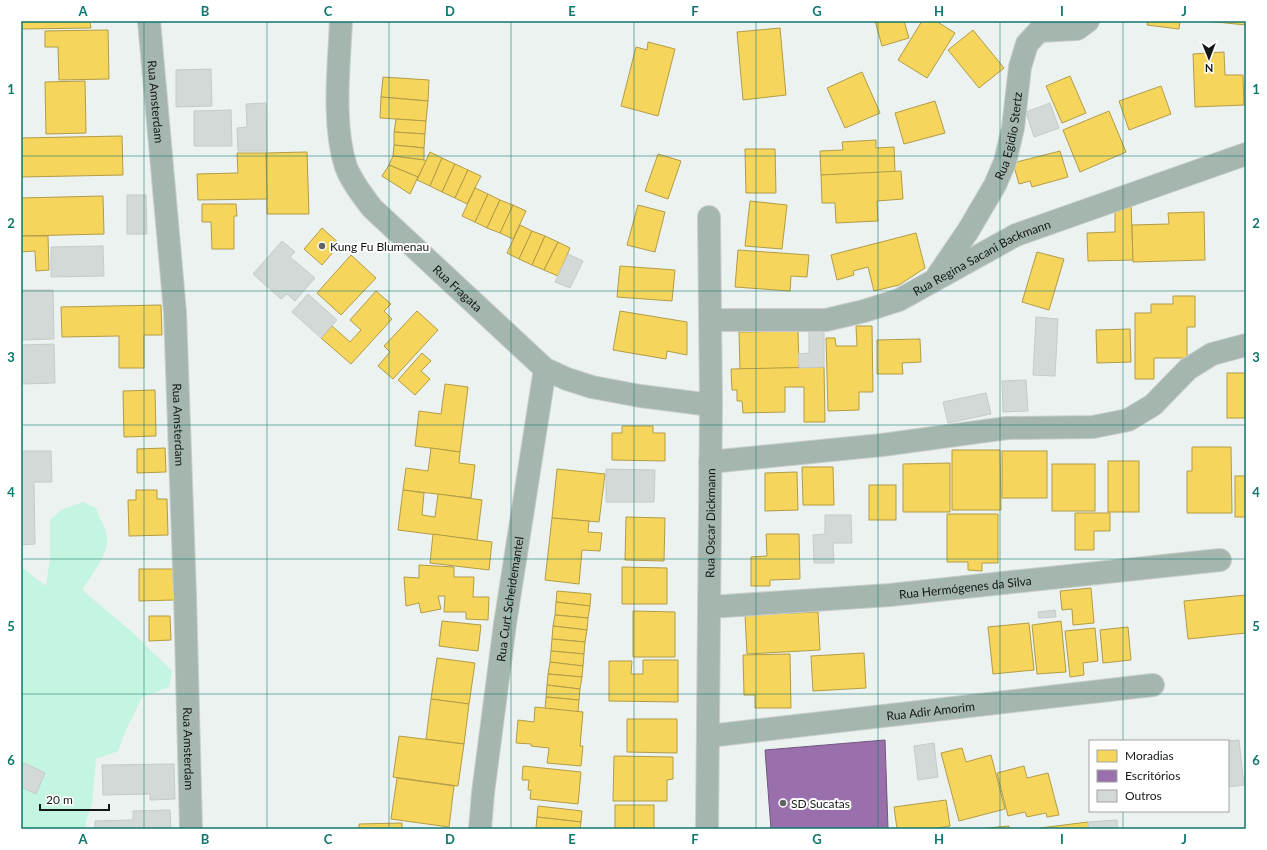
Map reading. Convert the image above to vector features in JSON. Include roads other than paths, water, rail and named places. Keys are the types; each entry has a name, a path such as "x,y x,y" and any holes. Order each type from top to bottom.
{"street":[{"name":"Rua Amsterdam","path":"149,21 175,312 185,595 191,829"},
{"name":"Rua Fragata","path":"341,21 338,111 340,136 346,168 356,187 372,208 546,369 567,379 592,387 640,396 711,405"},
{"name":"Rua Egidio Stertz","path":"936,279 968,231 995,185 1004,162 1014,128 1020,67 1027,44 1040,31 1077,29 1088,21"},
{"name":"Rua Regina Sacani Backmann","path":"711,320 826,320 864,311 899,300 1016,235 1246,154"},
{"name":"Rua Oscar Dickmann","path":"707,829 711,405 709,217"},
{"path":"710,462 882,445 1007,428 1093,427 1128,420 1153,405 1188,368 1212,354 1246,345"},
{"name":"Rua Curt Scheidemantel","path":"480,829 483,793 505,624 546,369"},
{"name":"Rua Hermógenes da Silva","path":"710,607 890,595 1220,560"},
{"name":"Rua Adir Amorim","path":"709,736 1153,685"}],"place":[{"name":"Kung Fu Blumenau","path":"322,246"},
{"name":"SD Sucatas","path":"783,803"}]}
